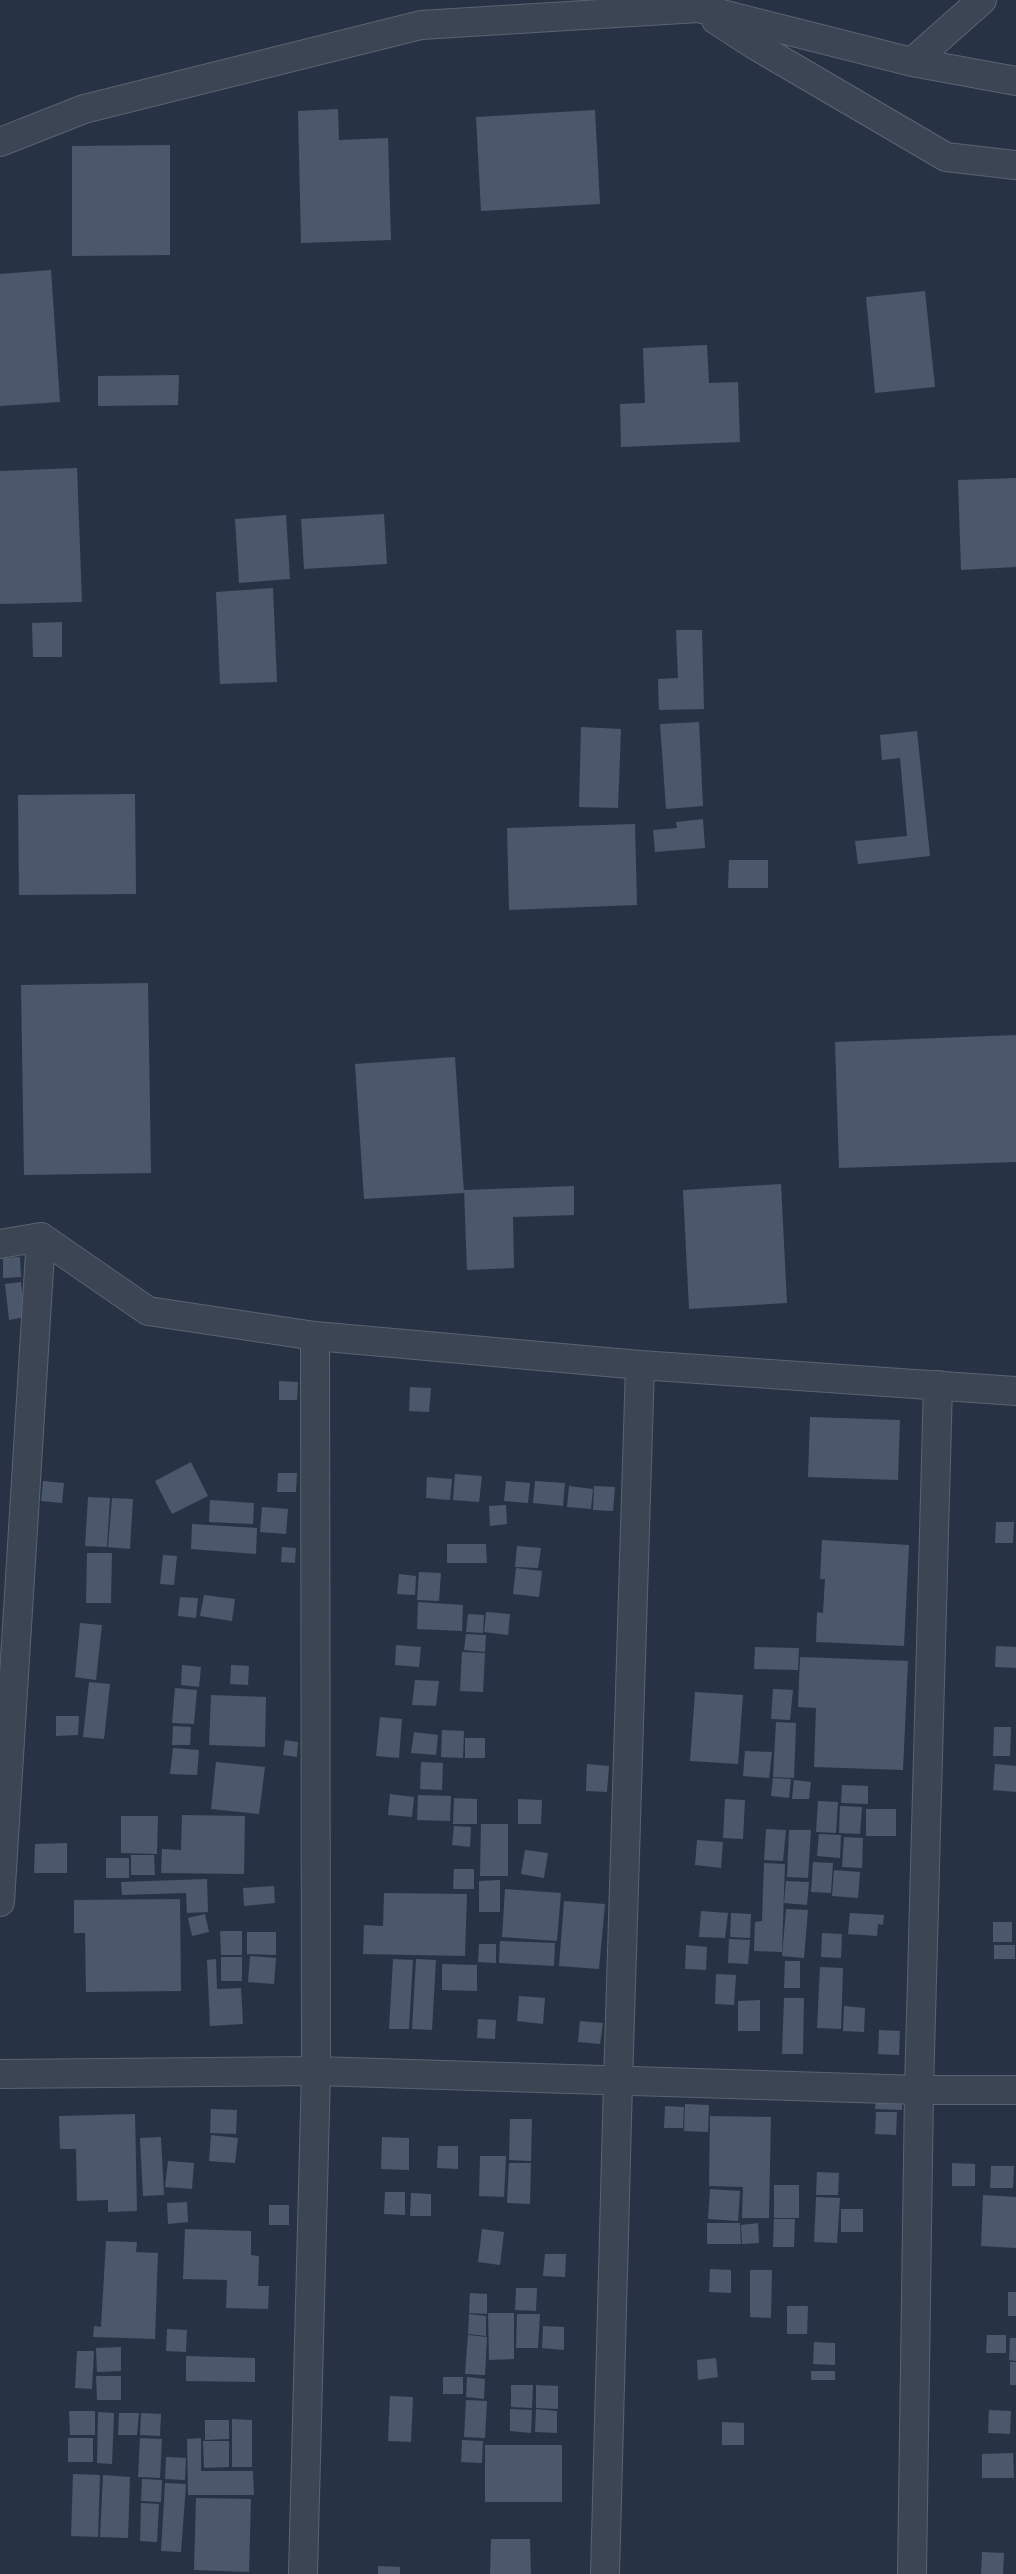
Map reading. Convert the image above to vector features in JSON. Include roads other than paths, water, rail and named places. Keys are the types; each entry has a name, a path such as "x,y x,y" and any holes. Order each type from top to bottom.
{"street":[{"path":"912,62 982,0"},
{"path":"692,4 753,44 946,157 1016,165"},
{"path":"0,142 84,109 421,25 692,4 912,62 1016,81"},
{"path":"0,1244 41,1237 148,1311 315,1336 640,1365 1016,1391"},
{"path":"0,1902 41,1237"},
{"path":"303,2574 316,2072 315,1336"},
{"path":"606,2574 618,2082 640,1365"},
{"path":"912,2574 919,2090 938,1385"},
{"path":"0,2074 316,2072 919,2090 1016,2090"}]}
